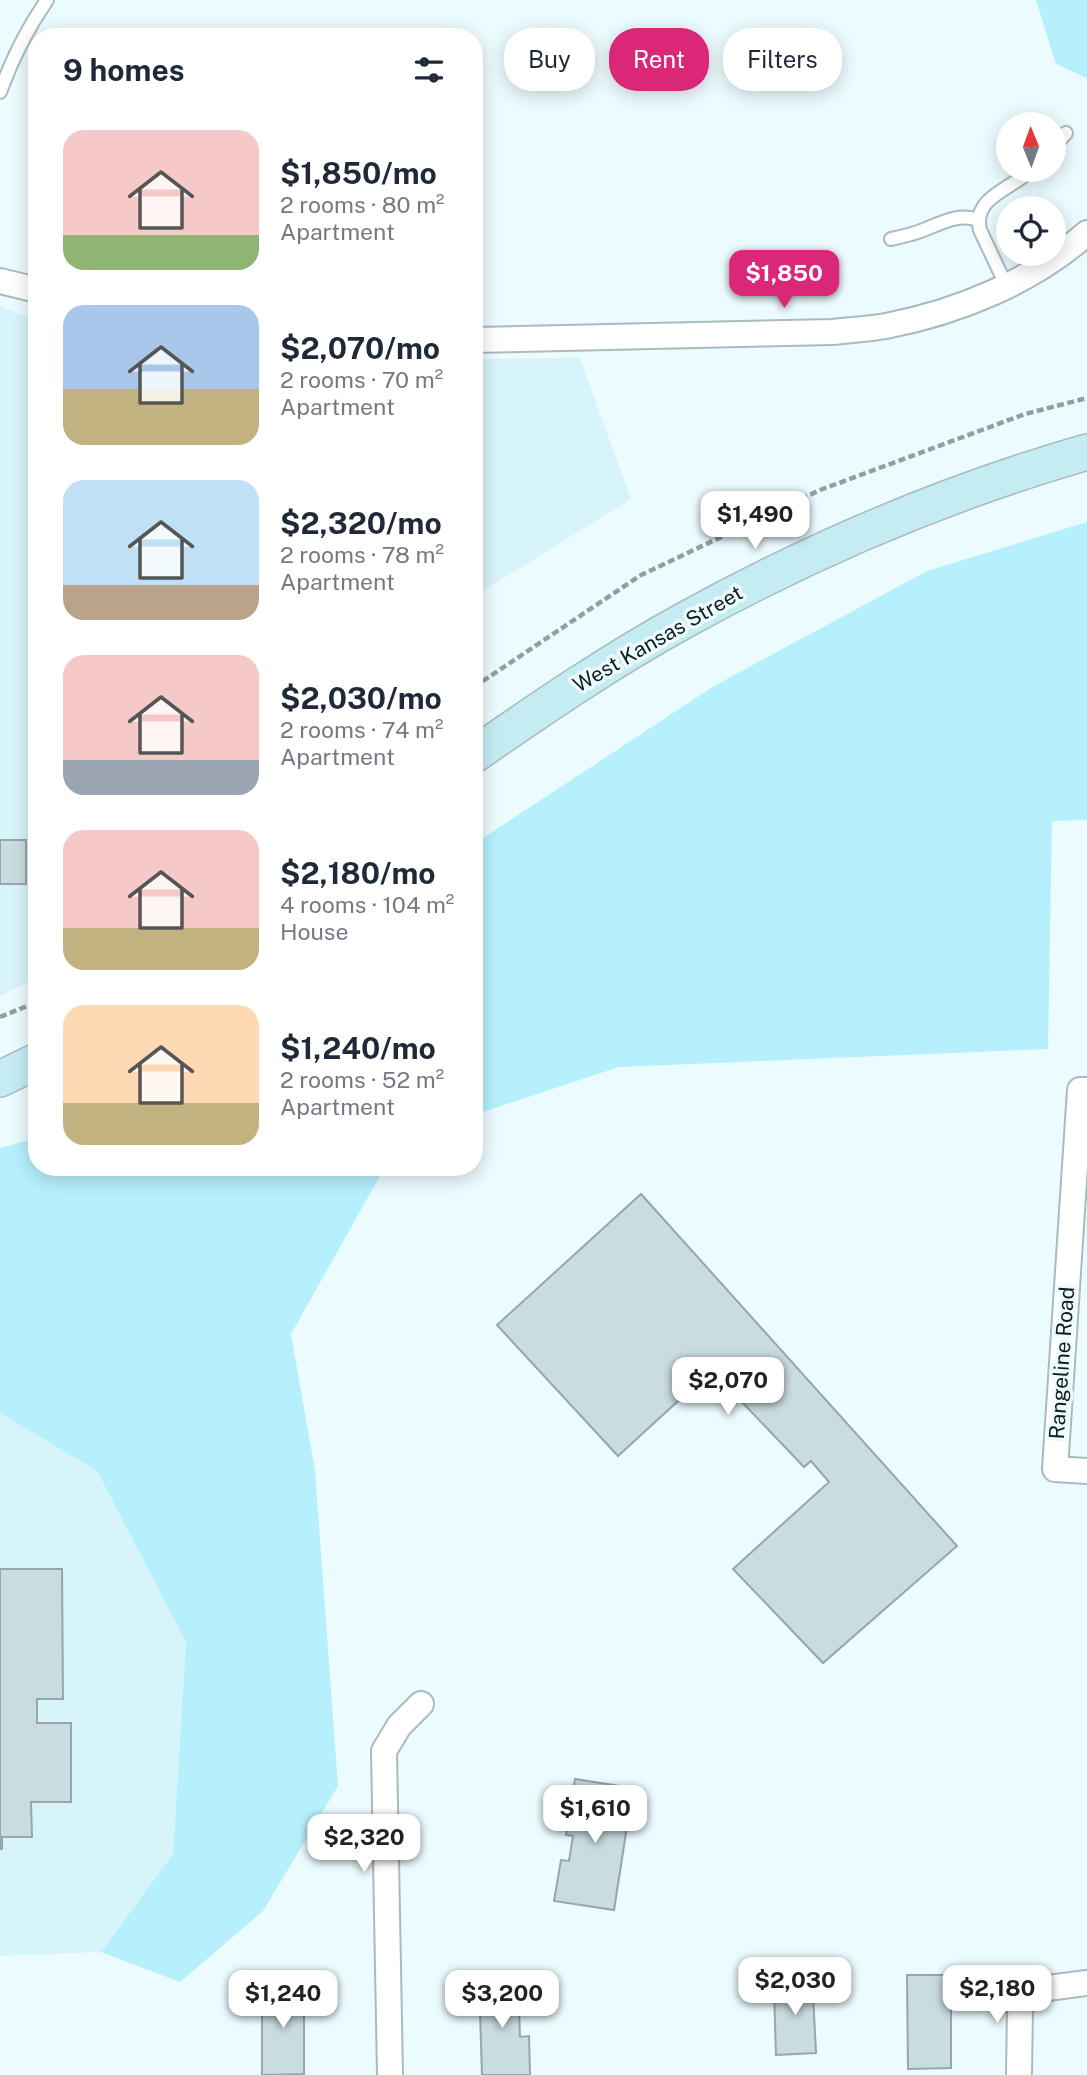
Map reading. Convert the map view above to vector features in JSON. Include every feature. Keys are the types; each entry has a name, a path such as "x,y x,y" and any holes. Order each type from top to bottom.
{"main road":[{"name":"West Kansas Street","path":"483,749 604,667 765,577 949,498 1087,452"},
{"path":"0,1079 28,1065"}],"street":[{"path":"483,340 832,332 884,326 935,315 984,297 1037,270 1087,233"},
{"path":"0,281 28,288"},
{"name":"Rangeline Road","path":"1083,1090 1055,1469 1087,1471"},
{"path":"390,2075 384,1751 399,1726 421,1704"},
{"path":"1019,2075 1020,2007 1030,1993 1040,1989 1087,1983"}],"lane":[{"path":"29,28 47,0"},
{"path":"0,92 28,29"},
{"path":"1006,285 980,230 978,220 980,209 985,202 1018,182"},
{"path":"891,239 958,217 978,220"}],"path":[{"path":"483,681 641,575 820,490 1025,414 1087,398"},
{"path":"0,1017 28,1006"}],"shaded area":[{"path":"1036,0 1087,0 1087,78 1056,64"},
{"path":"0,306 28,316 28,982 0,996"},
{"path":"580,358 631,499 483,591 483,359"},
{"path":"1087,522 1087,820 1052,821 1048,1049 619,1067 483,1112 483,838 714,686 927,571"},
{"path":"28,1140 28,1176 380,1176 291,1334 315,1471 338,1786 263,1911 180,1982 101,1952 173,1854 186,1642 97,1471 0,1413 0,1148"},
{"path":"0,1413 97,1471 186,1642 173,1854 101,1952 0,1956"}],"building":[{"path":"0,840 26,840 26,884 0,884"},
{"path":"641,1194 957,1546 823,1663 733,1569 829,1482 811,1461 804,1467 740,1400 727,1408 701,1380 618,1456 497,1325"},
{"path":"0,1569 62,1569 63,1699 37,1699 37,1723 71,1723 71,1802 31,1802 32,1837 2,1837 2,1849 0,1849"},
{"path":"575,1779 633,1788 614,1910 554,1901 561,1860 569,1861 573,1836 566,1835"},
{"path":"812,1974 816,2053 776,2055 774,1990 788,1989 787,1975"},
{"path":"907,1975 951,1975 951,2068 908,2069"},
{"path":"518,1980 520,2037 529,2036 530,2075 482,2075 479,1982"},
{"path":"262,1985 304,1986 304,2074 262,2075"}]}
